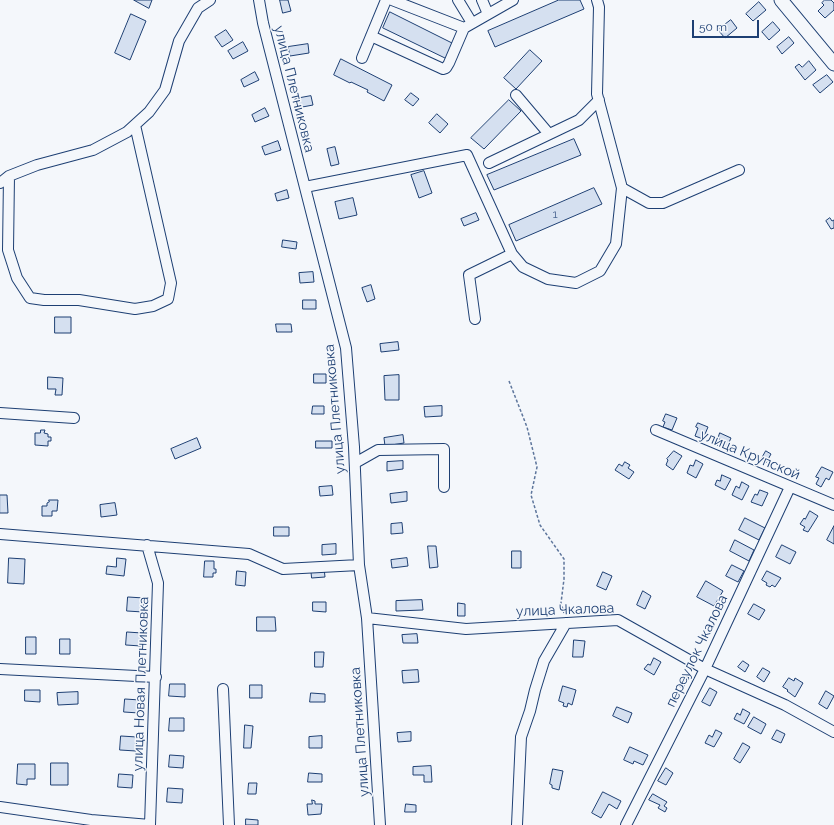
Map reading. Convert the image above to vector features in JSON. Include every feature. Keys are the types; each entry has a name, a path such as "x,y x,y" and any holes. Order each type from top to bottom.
{"main road":[{"path":"781,0 834,64"}],"street":[{"path":"0,183 9,176 37,165 93,150 127,132 149,112 165,90 178,41 198,8 210,0"},
{"name":"улица Плетниковка","path":"259,0 265,31 346,348 355,463 359,565 367,618 380,825"},
{"path":"362,58 386,0"},
{"path":"392,0 468,26"},
{"path":"458,0 468,26"},
{"path":"482,0 488,14"},
{"path":"371,36 443,69 446,68 449,63 468,26 513,0"},
{"path":"305,187 467,155 512,254 523,267 548,279 576,283 600,271 616,244 622,188 597,94 599,7 597,0"},
{"path":"516,95 550,134"},
{"path":"489,163 580,120 599,100"},
{"path":"9,176 8,250 18,278 30,298 44,300 79,300 135,309 153,306 168,299 171,283 135,125"},
{"path":"622,188 650,203 663,203 739,170"},
{"path":"475,319 468,275 512,254"},
{"path":"0,413 74,418"},
{"name":"улица Крупской","path":"656,430 834,505"},
{"path":"355,463 378,450 444,449 444,487"},
{"name":"переулок Чкалова","path":"626,825 705,669 790,487"},
{"path":"0,534 249,554 283,569 359,565"},
{"name":"улица Новая Плетниковка","path":"147,545 158,583 150,825"},
{"name":"улица Чкалова","path":"367,618 466,629 618,620 705,669 785,705 834,732"},
{"path":"517,825 521,737 544,661 566,623"},
{"path":"0,669 156,677"},
{"path":"223,689 228,825"},
{"path":"0,807 91,820 150,825"}],"path":[{"path":"509,381 527,427 537,467 531,494 538,519 540,525 564,559 564,579 561,603 566,623"}],"building":[{"path":"134,0 152,0 149,8"},
{"path":"280,0 288,0 291,11 283,13"},
{"path":"559,0 580,0 584,9 495,47 488,31"},
{"path":"825,0 831,0 834,3 834,10 825,18 818,11 824,5 822,3"},
{"path":"759,2 766,10 753,21 746,14"},
{"path":"390,12 454,44 447,59 383,28"},
{"path":"131,14 146,21 130,60 115,53"},
{"path":"731,20 737,28 725,38 718,30"},
{"path":"773,22 780,30 769,40 762,32"},
{"path":"226,30 233,40 222,47 215,37"},
{"path":"789,37 794,43 782,54 777,47"},
{"path":"243,42 248,51 233,59 228,51"},
{"path":"308,44 309,53 290,56 288,47"},
{"path":"530,50 542,61 516,89 504,78"},
{"path":"341,59 392,85 384,101 367,92 368,90 334,75"},
{"path":"809,61 816,70 805,80 795,67 799,64 802,67"},
{"path":"255,72 259,80 244,87 241,80"},
{"path":"827,75 833,82 820,93 813,85"},
{"path":"411,93 419,99 413,106 405,100"},
{"path":"311,96 313,105 297,108 295,99"},
{"path":"509,100 521,111 484,149 471,138"},
{"path":"265,108 269,116 255,122 252,115"},
{"path":"437,114 448,124 440,133 429,123"},
{"path":"574,139 581,155 494,190 487,175"},
{"path":"278,141 281,150 265,155 262,147"},
{"path":"335,147 339,164 331,166 327,149"},
{"path":"424,171 432,193 419,198 411,175"},
{"path":"594,188 602,204 516,241 509,225"},
{"path":"287,190 289,198 277,201 275,194"},
{"path":"353,198 357,215 339,219 335,202"},
{"path":"476,213 479,220 464,226 461,219"},
{"path":"830,218 832,221 834,220 834,228 831,229 826,221"},
{"path":"283,240 297,242 296,249 282,247"},
{"path":"313,272 314,282 300,283 299,273"},
{"path":"371,285 375,299 367,302 362,288"},
{"path":"303,300 316,300 316,309 303,309"},
{"path":"55,317 71,317 71,333 55,333"},
{"path":"276,324 291,324 292,332 277,332"},
{"path":"398,342 399,350 381,352 380,344"},
{"path":"314,374 326,374 326,383 314,383"},
{"path":"399,375 399,400 385,400 384,376"},
{"path":"48,377 63,378 62,395 55,395 56,389 48,389"},
{"path":"313,406 324,406 324,414 312,414"},
{"path":"442,406 442,416 425,417 424,407"},
{"path":"666,414 677,418 672,430 663,427 665,422 663,421"},
{"path":"698,423 708,427 703,439 695,436"},
{"path":"41,430 45,430 44,433 48,434 48,437 51,437 51,441 48,441 48,446 35,445 35,433 40,433"},
{"path":"720,433 731,438 726,449 717,445 720,439 718,439"},
{"path":"403,435 404,443 385,446 384,438"},
{"path":"197,438 201,448 175,459 171,449"},
{"path":"316,441 332,441 332,448 316,448"},
{"path":"674,451 682,456 673,470 666,465 667,459"},
{"path":"766,451 771,454 766,463 761,460"},
{"path":"696,460 703,464 696,478 687,473 690,465 693,466"},
{"path":"403,461 403,469 387,471 387,462"},
{"path":"625,462 630,465 628,468 634,472 629,479 615,470 619,464 622,466"},
{"path":"822,467 833,472 829,480 826,478 821,487 816,484 819,478 816,477"},
{"path":"722,475 731,479 725,490 715,485 717,480 720,481"},
{"path":"742,482 749,486 742,500 732,495 736,486 739,488"},
{"path":"332,486 333,495 320,496 319,487"},
{"path":"760,490 768,493 762,506 751,502 755,494 757,495"},
{"path":"407,492 407,501 391,503 390,494"},
{"path":"0,495 7,495 8,513 0,513"},
{"path":"49,500 58,500 57,511 52,511 52,516 42,516 42,506 47,506"},
{"path":"115,503 117,515 101,517 100,505"},
{"path":"810,511 818,516 808,532 803,530 805,527 800,524"},
{"path":"745,518 765,528 759,540 739,530"},
{"path":"402,523 403,533 391,534 391,524"},
{"path":"834,526 834,544 827,540"},
{"path":"274,527 289,527 289,536 274,536"},
{"path":"735,540 754,550 749,561 730,551"},
{"path":"336,544 336,554 322,555 322,545"},
{"path":"782,545 796,552 790,564 776,557"},
{"path":"428,546 436,546 438,567 430,568"},
{"path":"512,551 521,551 521,568 512,568"},
{"path":"9,558 25,559 24,584 8,583"},
{"path":"117,558 126,559 124,576 106,574 107,566 116,567"},
{"path":"407,558 408,566 392,568 391,560"},
{"path":"205,561 214,561 214,569 216,569 216,573 213,573 213,577 204,577"},
{"path":"732,565 744,571 738,582 726,576"},
{"path":"311,568 324,568 325,577 312,578"},
{"path":"237,571 246,572 245,586 236,585"},
{"path":"767,571 781,578 775,587 772,585 770,587 766,585 767,583 762,580"},
{"path":"603,572 612,576 606,590 597,586"},
{"path":"706,581 723,591 714,606 697,597"},
{"path":"643,591 651,596 645,609 637,605"},
{"path":"128,597 144,598 143,612 127,611"},
{"path":"422,600 423,610 396,611 396,601"},
{"path":"313,602 326,602 326,612 313,611"},
{"path":"458,603 465,604 465,616 458,616"},
{"path":"754,604 765,610 759,620 748,614"},
{"path":"257,617 275,617 276,631 257,631"},
{"path":"127,632 142,633 141,646 126,645"},
{"path":"417,634 418,643 403,643 402,635"},
{"path":"26,637 36,637 36,654 26,654"},
{"path":"60,639 70,639 70,654 60,654"},
{"path":"574,640 585,641 583,657 573,657"},
{"path":"315,652 324,652 323,667 315,667"},
{"path":"654,658 661,662 654,675 644,669 648,664 650,665"},
{"path":"743,661 749,665 745,672 738,667"},
{"path":"763,668 770,672 764,682 757,677"},
{"path":"418,670 419,682 403,683 402,671"},
{"path":"685,675 689,678 683,688 679,686"},
{"path":"789,678 794,681 795,678 803,683 795,697 783,687"},
{"path":"170,684 185,684 185,697 169,696"},
{"path":"250,685 262,685 262,698 250,698"},
{"path":"563,686 576,690 572,705 568,703 567,707 563,706 564,703 559,701"},
{"path":"710,688 717,692 710,706 702,702"},
{"path":"25,690 40,690 40,702 25,701"},
{"path":"826,691 834,696 827,709 819,704"},
{"path":"78,692 78,704 58,705 57,693"},
{"path":"311,693 325,694 325,702 310,702"},
{"path":"125,699 140,700 139,713 124,712"},
{"path":"617,707 632,713 628,723 613,716"},
{"path":"743,709 750,713 744,724 734,719 737,713 740,715"},
{"path":"754,717 766,724 761,734 748,727"},
{"path":"170,718 184,718 184,731 169,731"},
{"path":"245,725 253,726 251,748 244,748"},
{"path":"716,730 722,733 714,747 705,743 709,735 712,737"},
{"path":"777,730 785,734 781,743 772,739"},
{"path":"411,732 411,741 398,742 397,733"},
{"path":"121,736 137,737 136,751 120,750"},
{"path":"322,736 322,748 309,748 309,737"},
{"path":"743,743 750,747 740,763 734,759"},
{"path":"630,747 648,755 643,765 634,761 633,764 624,760"},
{"path":"170,755 184,756 183,768 169,767"},
{"path":"51,763 68,763 68,785 51,785"},
{"path":"18,764 35,764 35,779 27,779 27,785 17,784"},
{"path":"431,766 432,782 424,782 424,775 413,775 413,767"},
{"path":"666,768 673,773 666,785 658,781"},
{"path":"553,769 563,771 559,790 552,788 552,785 550,784"},
{"path":"309,773 322,774 322,782 308,782"},
{"path":"119,774 133,775 132,788 118,787"},
{"path":"249,783 257,783 256,794 248,794"},
{"path":"168,788 183,789 182,803 167,802"},
{"path":"603,792 621,801 617,809 609,804 601,818 592,813"},
{"path":"653,794 667,802 664,806 667,808 665,812 658,808 660,805 649,800"},
{"path":"312,800 315,801 315,804 322,804 321,814 308,815 307,804 312,804"},
{"path":"406,804 416,805 416,812 405,812"},
{"path":"246,819 258,820 258,825 246,825"}]}
